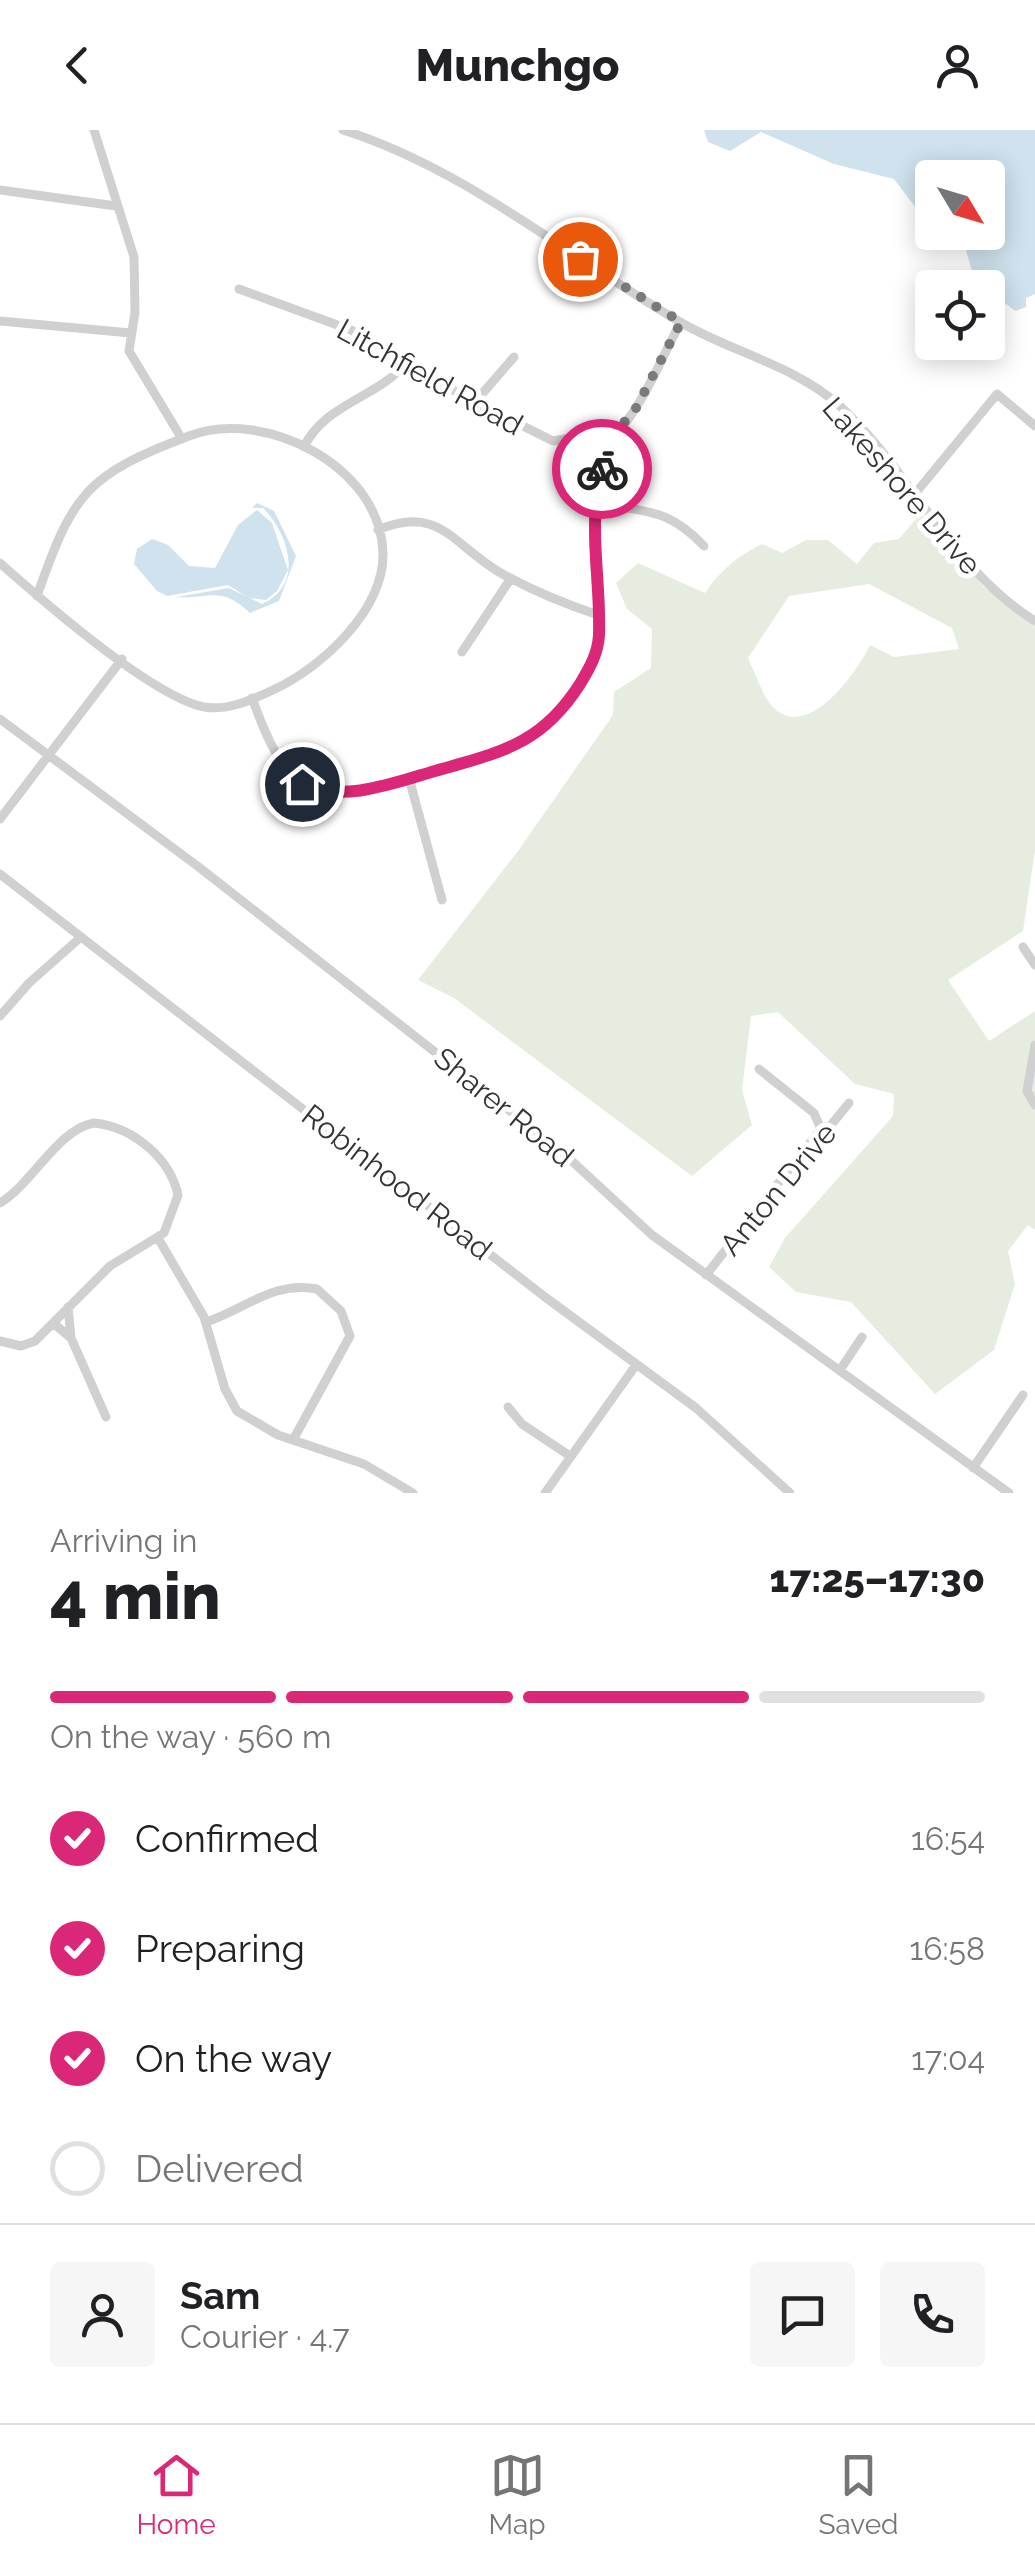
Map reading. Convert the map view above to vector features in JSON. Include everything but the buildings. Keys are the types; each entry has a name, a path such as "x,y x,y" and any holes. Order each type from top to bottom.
{"street":[{"path":"94,130 136,267 132,359 182,438"},
{"name":"Lakeshore Drive","path":"343,130 428,165 681,322 826,395 850,416 986,584 1035,620"},
{"path":"0,190 116,206"},
{"name":"Litchfield Road","path":"239,288 351,330 475,402 553,441 618,430"},
{"path":"0,321 131,332"},
{"path":"252,698 276,757 302,784 336,792 409,778 509,748 547,727 596,655 598,616 592,554 595,502 608,442 636,408 681,322"},
{"path":"475,402 514,357"},
{"path":"304,447 320,422 388,380 407,362"},
{"path":"914,495 997,394 1035,426"},
{"path":"0,563 36,596 122,659 195,705 219,708 306,674 340,645 381,570 378,530 346,478 304,447 259,430 232,426 182,438 125,462 84,493 60,532 36,596"},
{"path":"595,502 662,512 678,521 704,546"},
{"path":"378,530 398,521 440,526 510,578 598,616"},
{"path":"462,652 510,578"},
{"path":"0,819 122,659"},
{"name":"Sharer Road","path":"0,719 560,1150 641,1226 1009,1493"},
{"path":"409,778 442,900"},
{"name":"Robinhood Road","path":"0,874 696,1408 790,1493"},
{"path":"0,1016 29,983 81,937"},
{"path":"1023,948 1035,965"},
{"path":"1035,1045 1027,1091 1035,1104"},
{"path":"759,1069 814,1113 821,1128"},
{"name":"Anton Drive","path":"706,1274 821,1128 830,1125 849,1103"},
{"path":"0,1203 18,1192 70,1134 82,1126 101,1124 166,1161 178,1200 168,1228 158,1238 110,1266 28,1345 0,1342"},
{"path":"158,1238 206,1322 233,1406 266,1429 364,1464 413,1493"},
{"path":"206,1322 266,1293 300,1288 317,1289 341,1311 350,1336 331,1378 293,1440"},
{"path":"68,1307 70,1338 106,1417"},
{"path":"53,1322 70,1338"},
{"path":"840,1370 862,1337"},
{"path":"545,1493 636,1365"},
{"path":"973,1468 1023,1396"},
{"path":"508,1407 522,1424 570,1456"}],"shaded area":[{"path":"921,513 983,586 1035,624 1035,850 1023,931 948,980 989,1041 1035,1011 1035,1230 1028,1225 1008,1251 1015,1284 994,1350 935,1394 851,1302 796,1292 769,1267 785,1238 893,1116 894,1094 855,1084 778,1012 751,1016 742,1090 752,1125 692,1176 454,998 418,980 518,851 613,715 614,692 651,668 652,629 627,609 616,583 638,563 705,593 730,565 762,544 782,553 806,540 828,540 857,564 874,543 899,539","holes":["869,584 952,628 959,649 894,657 870,645 853,674 826,703 796,717 782,714 768,701 748,658 789,596"]}],"water":[{"path":"704,130 1035,130 1035,294 1026,298 1026,307 1015,311 1005,303 1005,270 972,270 966,250 1005,250 1005,160 915,160 915,207 894,179 834,164 761,132 730,151 708,142"},
{"path":"257,503 274,511 296,556 279,601 250,613 223,596 176,597 229,588 262,604 284,585 288,572 285,545 263,508 252,508"},
{"path":"257,510 272,523 288,570 277,591 266,600 249,598 228,585 167,596 157,591 134,564 137,549 152,539 168,545 189,566 215,568 238,525"}],"way so far":[{"path":"580,259 681,322 636,408 608,442 602,469"}],"route":[{"path":"302,784 327,792 364,790 509,748 540,734 555,720 596,655 599,632 592,533 602,469"}]}
